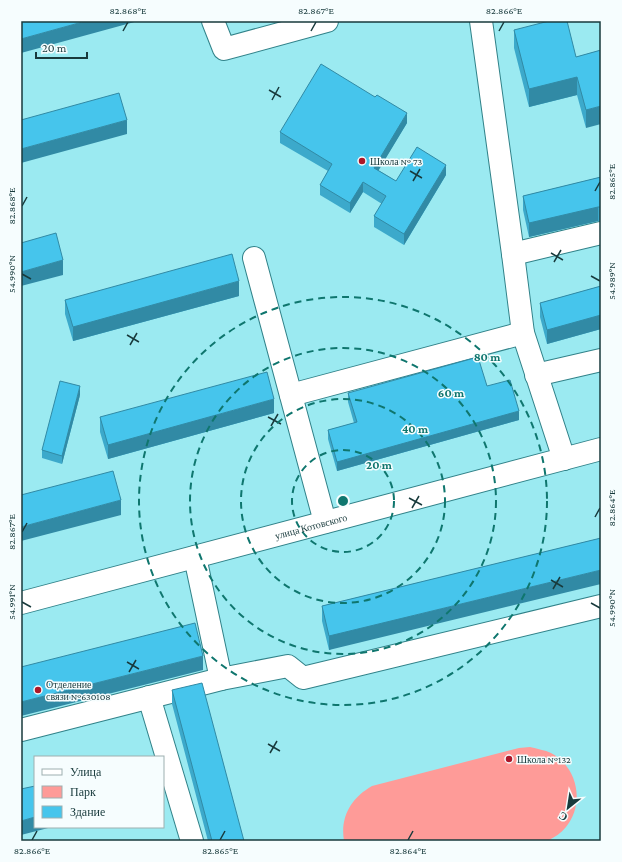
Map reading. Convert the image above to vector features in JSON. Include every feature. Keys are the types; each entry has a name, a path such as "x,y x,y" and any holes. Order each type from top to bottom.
{"street":[{"path":"213,21 224,49 327,21"},
{"path":"481,21 523,333 564,459"},
{"path":"513,254 601,234"},
{"path":"254,258 325,522"},
{"path":"291,395 523,333"},
{"path":"536,375 601,360"},
{"name":"улица Котовского","path":"21,603 601,449"},
{"path":"195,557 221,679"},
{"path":"21,730 221,679 288,666 303,678 601,606"},
{"path":"149,697 192,841"}],"green space":[{"name":"Школа №132","path":"530,747 549,752 560,759 573,777 576,787 577,797 572,818 562,831 549,840 344,841 344,824 349,809 358,796 372,786 519,748"}],"building":[{"path":"21,21 86,21 21,39"},
{"path":"549,21 567,21 576,57 601,50 601,106 586,110 577,77 529,89 514,30"},
{"name":"Школа № 73","path":"321,64 375,97 377,95 407,113 374,168 396,181 417,147 446,165 404,234 374,216 386,196 363,182 350,203 320,185 332,164 280,132"},
{"path":"119,93 127,120 21,149 21,120"},
{"path":"601,177 601,207 529,223 523,196"},
{"path":"56,233 63,260 21,272 21,243"},
{"path":"232,254 239,281 73,327 65,300"},
{"path":"601,286 601,315 547,330 540,303"},
{"path":"478,357 487,386 510,380 519,411 337,462 328,430 357,422 348,393"},
{"path":"267,372 274,399 108,445 100,417"},
{"path":"60,381 80,386 62,456 42,450"},
{"path":"113,471 121,500 21,527 21,495"},
{"path":"601,538 601,570 329,636 322,606"},
{"path":"195,623 203,656 21,702 21,667"},
{"path":"202,683 244,841 212,841 172,690"},
{"path":"34,786 34,817 21,821 21,789"}],"place":[{"name":"Школа № 73","path":"362,161"},
{"name":"Отделение связи №630108","path":"38,690"},
{"name":"Школа №132","path":"509,759"}]}
